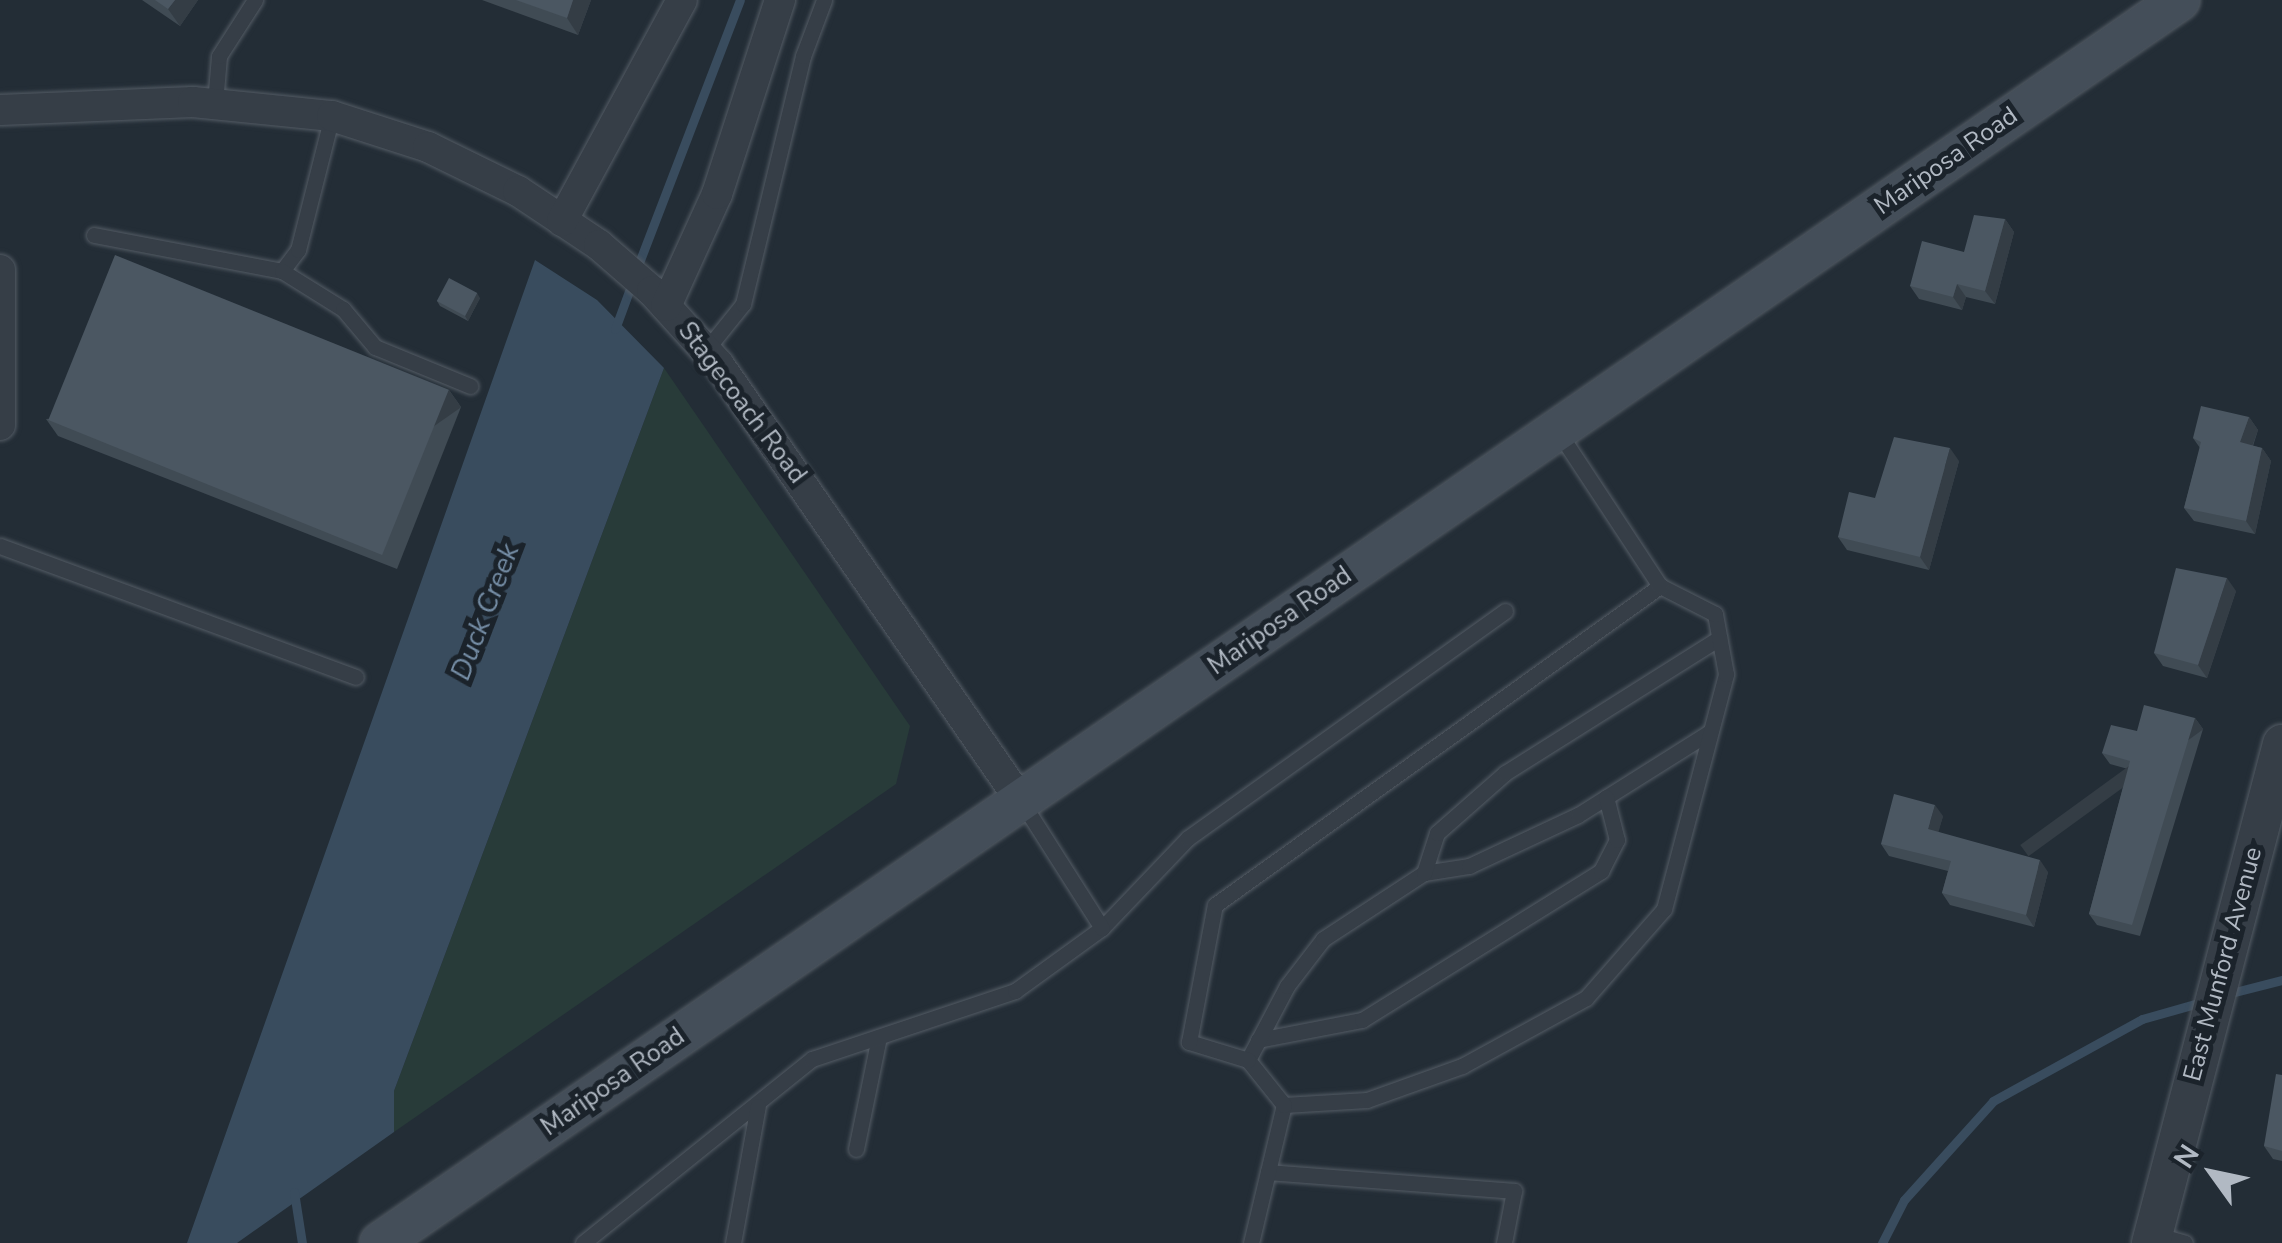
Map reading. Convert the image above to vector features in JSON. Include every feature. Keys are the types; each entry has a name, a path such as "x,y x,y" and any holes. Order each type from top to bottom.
{"main road":[{"name":"Mariposa Road","path":"380,1243 2180,0"}],"street":[{"path":"562,221 682,0"},
{"path":"666,306 717,194 780,0"},
{"name":"Stagecoach Road","path":"0,110 215,103 332,116 428,147 562,221 666,306 706,350 1021,801"},
{"path":"0,270 0,425"},
{"name":"East Munford Avenue","path":"2163,1240 2205,1034 2282,744"}],"lane":[{"path":"215,103 220,56 255,0"},
{"path":"706,350 743,304 803,56 824,0"},
{"path":"282,271 298,250 332,116"},
{"path":"94,236 282,271 343,309 375,347 470,386"},
{"path":"1284,1105 1383,1094 1462,1066 1586,998 1664,909 1726,674 1715,614 1660,586 1557,430"},
{"path":"0,546 356,677"},
{"path":"1284,1105 1248,1060 1189,1042 1216,905 1660,586"},
{"path":"583,1243 602,1235 812,1060 1015,991 1102,928 1188,838 1505,611"},
{"path":"1424,873 1436,832 1504,773 1719,638"},
{"path":"1248,1060 1287,986 1323,939 1424,873 1469,866 1606,797 1710,732"},
{"path":"1258,1040 1362,1020 1601,871 1618,840 1606,797"},
{"path":"1021,801 1102,928"},
{"path":"856,1150 879,1037"},
{"path":"1257,1242 1284,1105"},
{"path":"733,1243 758,1106"},
{"path":"1268,1172 1514,1190 1504,1243"}],"green space":[{"path":"664,368 910,726 896,784 394,1132 394,1091"}],"water":[{"path":"535,260 597,300 664,368 394,1091 394,1132 237,1243 187,1243"}],"building":[{"path":"155,0 175,0 168,9"},
{"path":"516,0 573,0 567,18"},
{"path":"1974,215 2005,219 1985,291 1957,284 1953,297 1910,286 1922,241 1964,252"},
{"path":"115,255 449,390 382,555 48,420"},
{"path":"449,278 477,293 465,316 437,301"},
{"path":"2201,406 2249,417 2240,442 2262,448 2246,521 2184,508 2201,442 2193,438"},
{"path":"1894,437 1950,448 1920,557 1838,537 1849,492 1875,498"},
{"path":"2176,568 2227,578 2198,665 2154,653"},
{"path":"2144,705 2195,718 2132,925 2089,914 2130,761 2102,753 2111,725 2137,731"},
{"path":"1894,794 1935,805 1928,829 2040,860 2026,915 1942,893 1951,861 1881,844"},
{"path":"2276,1074 2282,1075 2282,1151 2264,1146"}],"waterway":[{"name":"Duck Creek","path":"637,268 740,0"},
{"name":"Duck Creek","path":"615,329 632,283"},
{"path":"2227,994 2282,980"},
{"path":"1882,1243 1904,1200 1993,1101 2142,1019 2202,1002"},
{"name":"Duck Creek","path":"294,1192 302,1243"}]}
